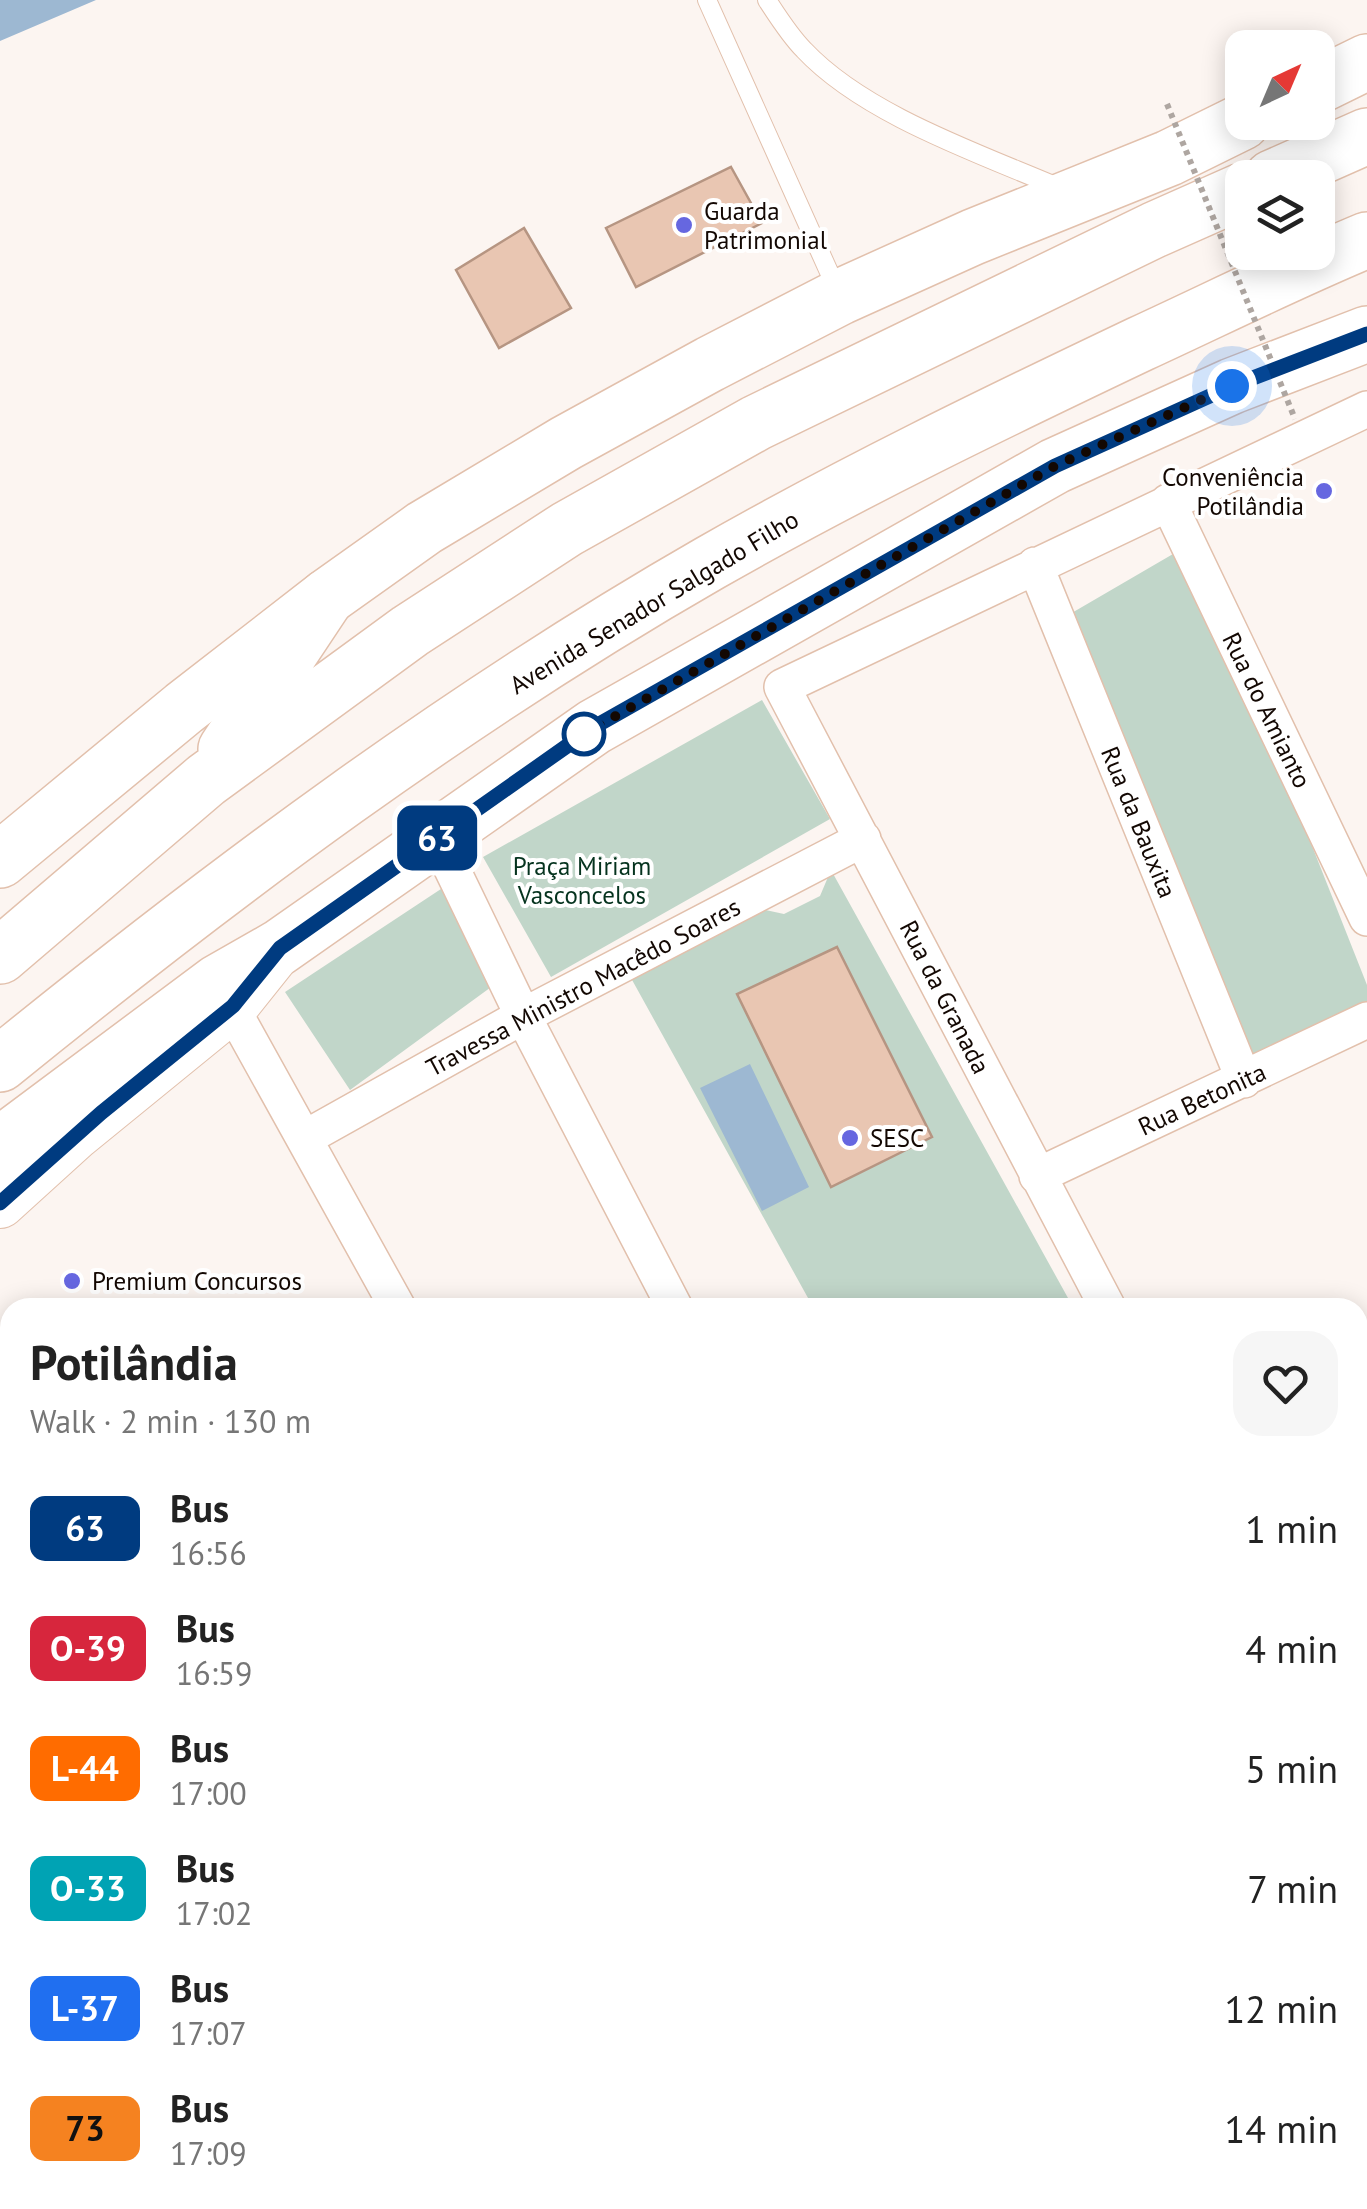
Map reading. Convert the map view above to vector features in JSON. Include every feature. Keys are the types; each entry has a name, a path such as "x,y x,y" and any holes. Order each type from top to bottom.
{"main road":[{"path":"1335,78 1367,62"},
{"path":"0,860 326,596 424,528 566,443 840,297 974,237 1169,158 1225,130"},
{"path":"1313,160 1367,136"},
{"path":"0,956 206,780 410,631 567,529 756,423 1225,198"},
{"name":"Avenida Senador Salgado Filho","path":"0,1064 92,989 376,778 543,666 709,564 866,478 1019,401 1367,240"},
{"path":"0,1203 280,948 594,727 1055,466 1232,386 1367,334"},
{"path":"206,780 326,596"},
{"path":"0,1145 225,995"}],"street":[{"path":"1035,565 1367,409"},
{"name":"Rua do Amianto","path":"1168,502 1367,918"},
{"name":"Rua da Granada","path":"1035,565 782,687 1103,1298"},
{"name":"Rua da Bauxita","path":"1035,565 1244,1080"},
{"path":"436,838 523,1016 671,1298"},
{"name":"Travessa Ministro Macêdo Soares","path":"305,1138 523,1016 863,839"},
{"path":"225,995 393,1298"},
{"name":"Rua Betonita","path":"1036,1176 1367,1020"}],"lane":[{"path":"707,0 840,297"},
{"path":"768,0 804,51 853,92 1076,196"}],"path":[{"path":"1166,104 1295,419"}],"green space":[{"path":"1173,554 1282,770 1367,985 1367,1006 1252,1062 1070,614"},
{"name":"Praça Miriam Vasconcelos","path":"762,700 830,819 551,977 483,857"},
{"name":"SESC","path":"831,870 1068,1298 808,1298 626,969 747,906 784,914 820,896"},
{"path":"444,887 498,982 350,1090 285,992"}],"water":[{"path":"0,0 96,0 0,41"},
{"path":"750,1064 809,1187 762,1211 700,1088"}],"building":[{"name":"Guarda Patrimonial","path":"731,167 762,223 636,287 606,228"},
{"path":"524,228 571,308 499,348 456,270"},
{"path":"837,947 932,1137 831,1187 737,994"}],"bus line":[{"name":"63","path":"0,1203 76,1134 233,1006 280,948 594,727 1055,466 1232,386 1367,334"}],"place":[{"name":"Guarda Patrimonial","path":"684,225"},
{"name":"Conveniência Potilândia","path":"1324,491"},
{"name":"SESC","path":"850,1138"},
{"name":"Premium Concursos","path":"72,1281"}],"route":[{"path":"584,734 1055,466 1232,386"}]}
